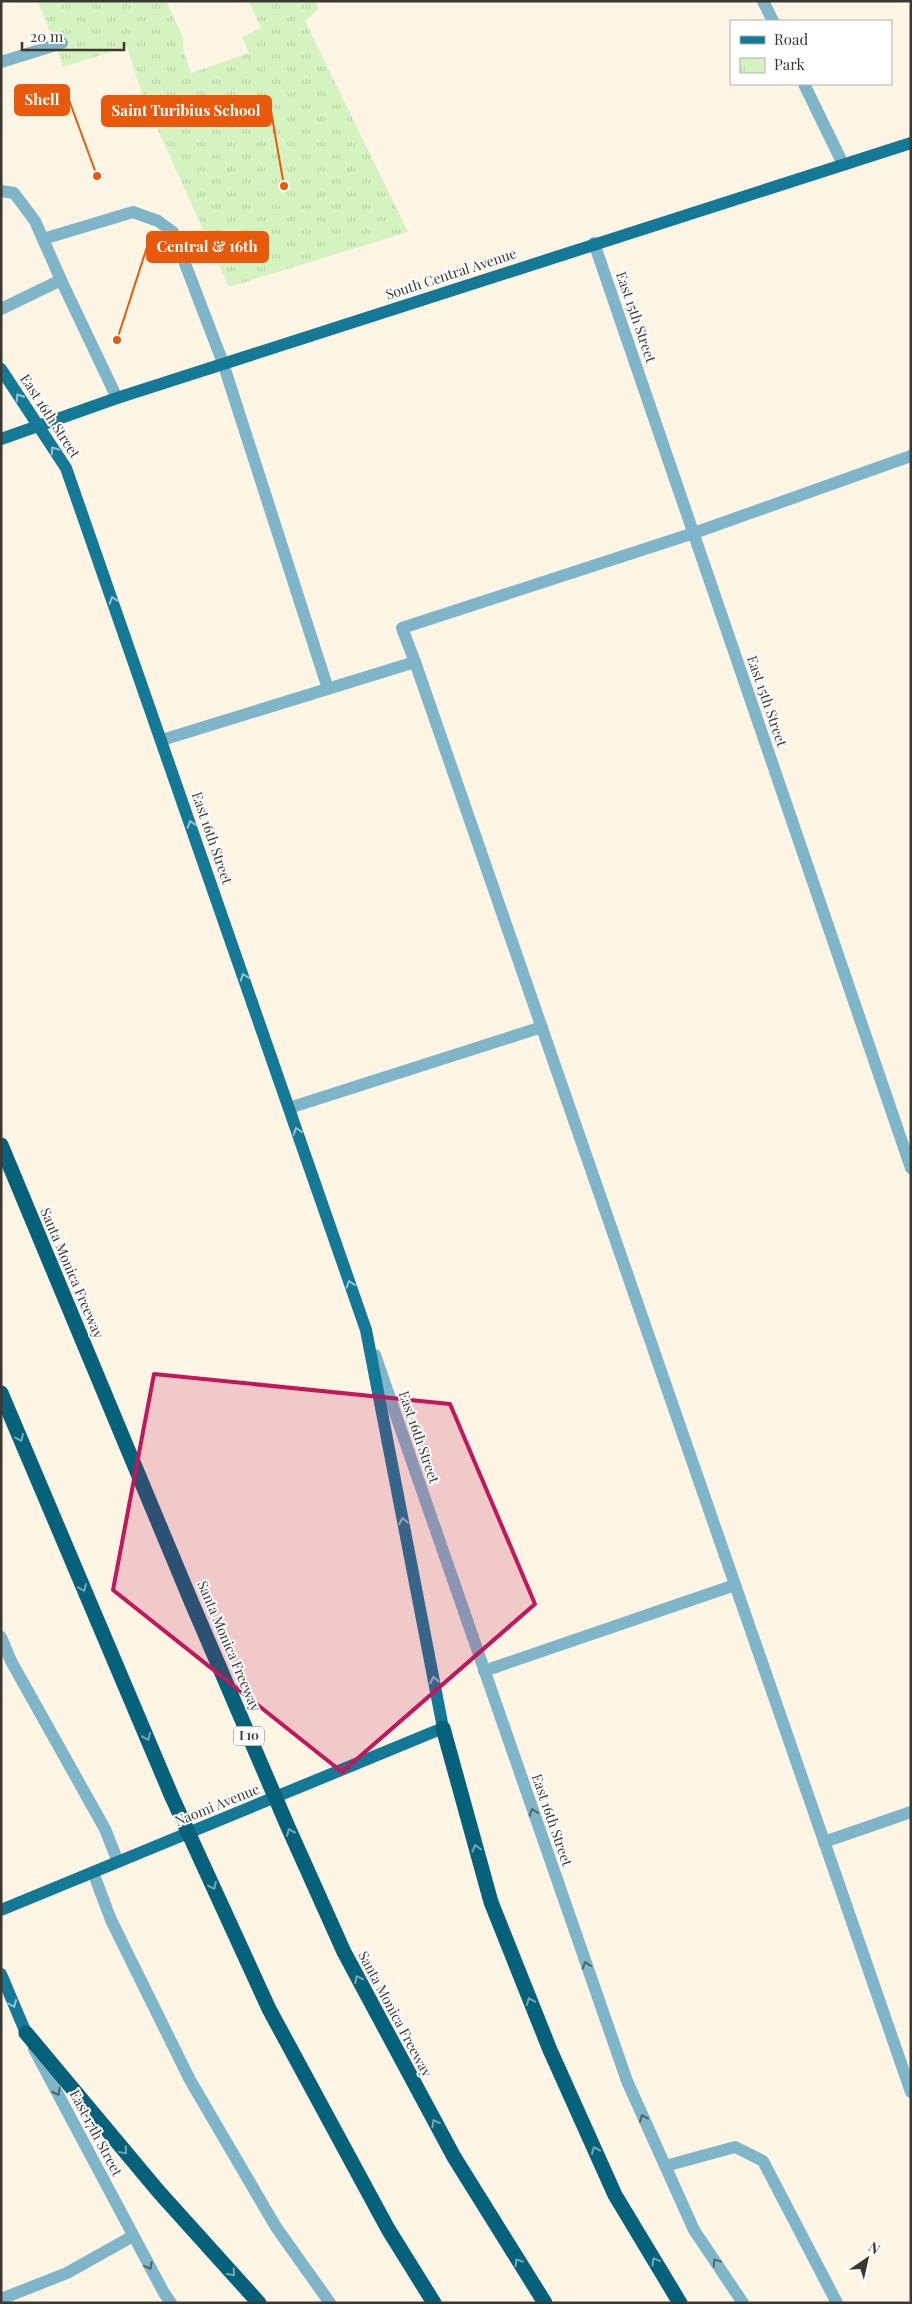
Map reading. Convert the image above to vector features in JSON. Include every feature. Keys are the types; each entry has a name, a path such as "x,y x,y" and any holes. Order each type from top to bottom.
{"highway":[{"name":"Santa Monica Freeway","path":"1,1145 191,1601 344,1952 454,2158 545,2303"},
{"path":"1,1393 172,1797 269,2008 388,2229 434,2303"},
{"path":"443,1728 491,1902 550,2050 615,2195 680,2303"},
{"path":"26,2033 159,2192 259,2303"}],"main road":[{"name":"South Central Avenue","path":"1,439 223,363 911,143"},
{"name":"East 16th Street","path":"1,369 66,468 366,1330 443,1728"},
{"name":"Naomi Avenue","path":"1,1910 443,1728"},
{"name":"East 17th Street","path":"1,1974 26,2033"}],"street":[{"path":"763,1 772,20"},
{"path":"1,62 62,43"},
{"path":"804,85 843,164"},
{"path":"1,191 14,193 35,221 117,398"},
{"path":"43,239 133,212 158,221 173,232 223,363 328,689"},
{"name":"East 15th Street","path":"594,243 911,1168"},
{"path":"1,309 61,280"},
{"path":"911,456 694,533 402,628 911,2092"},
{"path":"162,740 415,662"},
{"path":"289,1108 542,1028"},
{"name":"East 16th Street","path":"366,1330 627,2081 694,2230 744,2303"},
{"path":"484,1671 735,1585"},
{"path":"1,1637 11,1661 104,1829 118,1862"},
{"path":"824,1842 911,1812"},
{"path":"93,1872 111,1920 190,2080 276,2227 330,2303"},
{"name":"East 17th Street","path":"26,2033 133,2236 171,2303"},
{"path":"665,2166 736,2146 763,2162 837,2303"},
{"path":"1,2299 67,2273 133,2236"}],"highlighted area":[{"path":"154,1374 450,1404 535,1604 342,1772 113,1590"}],"green space":[{"path":"38,1 166,1 183,37 184,52 191,73 249,53 242,37 261,28 249,1 315,1 319,8 305,21 408,232 229,287 143,97 127,47 63,67"}],"place":[{"name":"Shell","path":"97,176"},
{"name":"Saint Turibius School","path":"284,186"},
{"name":"Central & 16th","path":"117,340"}]}
